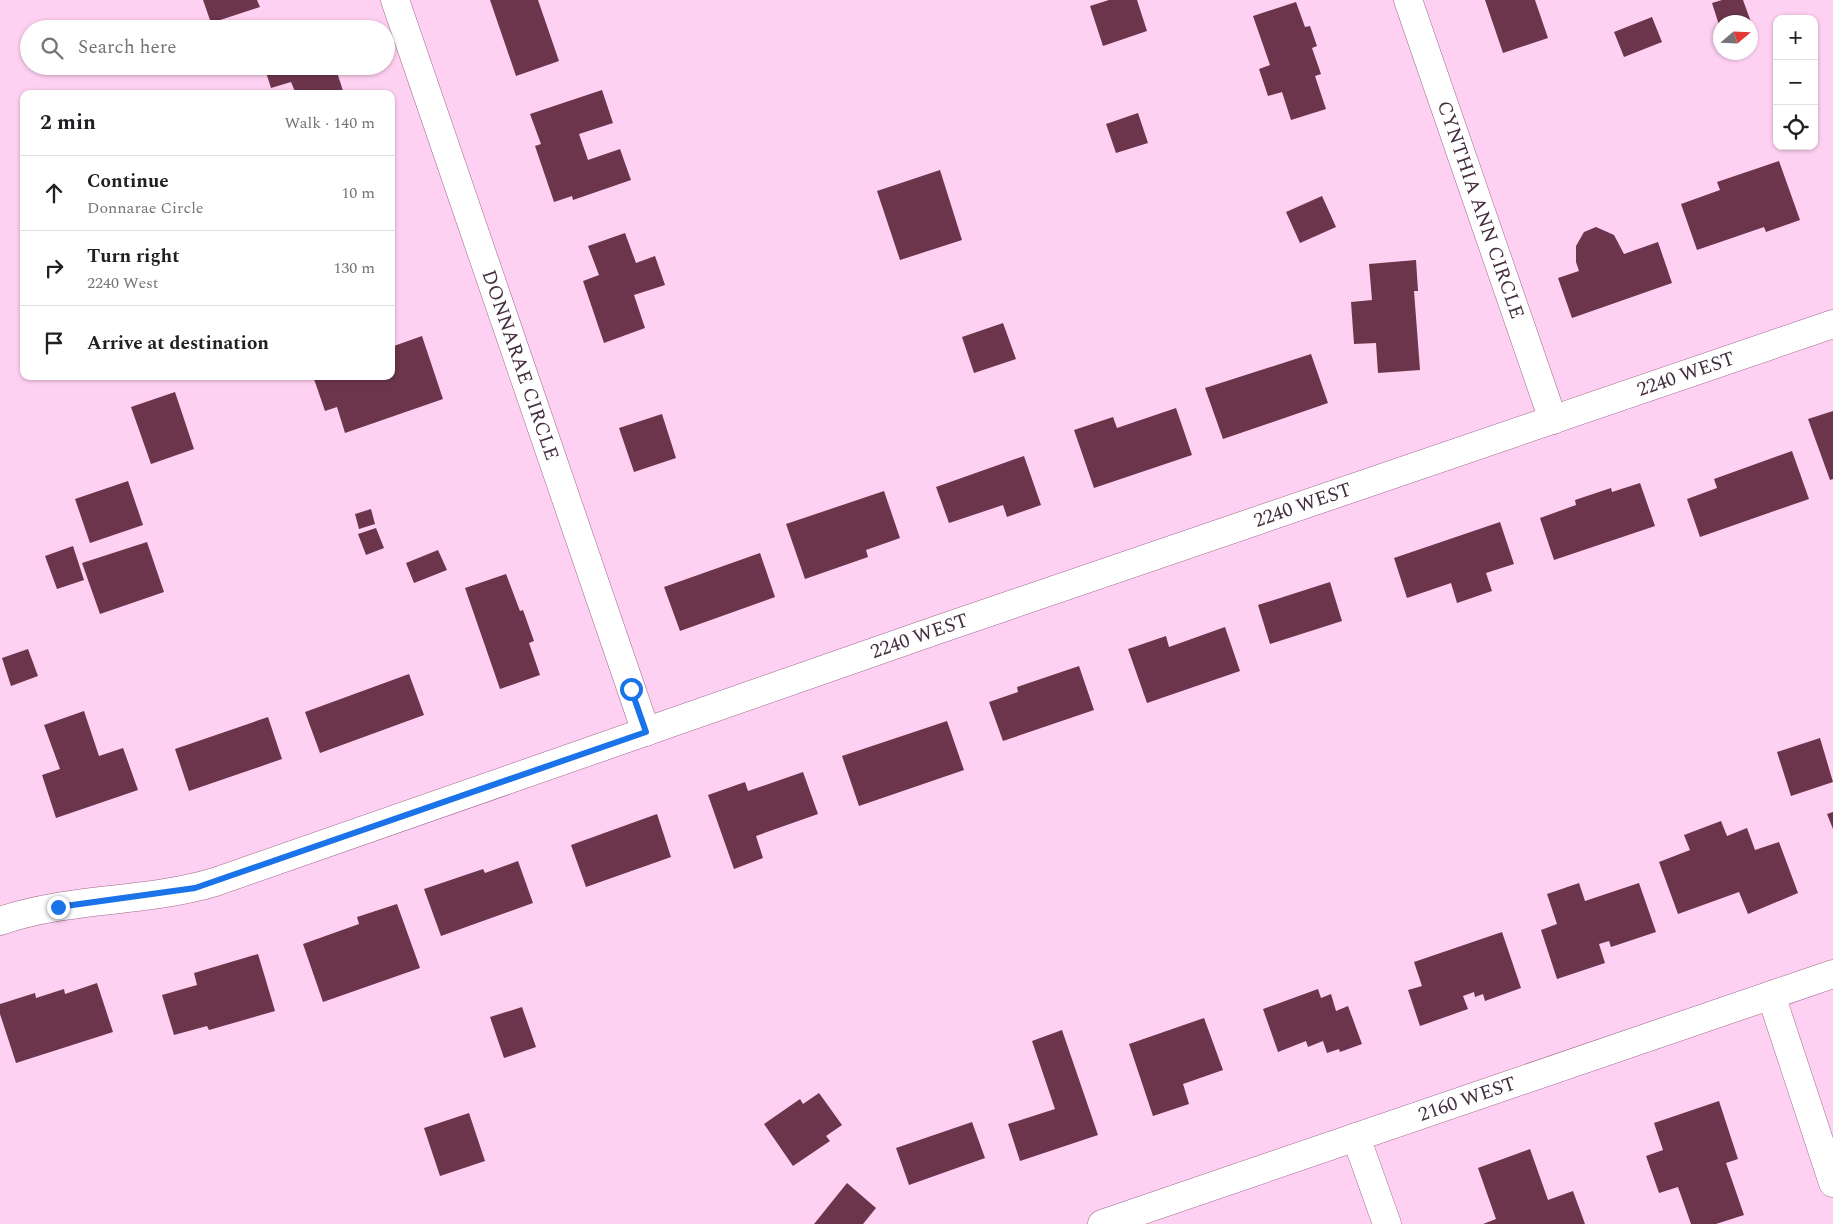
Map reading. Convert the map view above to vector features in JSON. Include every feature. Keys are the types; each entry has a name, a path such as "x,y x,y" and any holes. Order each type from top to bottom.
{"street":[{"name":"DONNARAE CIRCLE","path":"395,0 646,732"},
{"name":"CYNTHIA ANN CIRCLE","path":"1408,0 1553,420"},
{"name":"2240 WEST","path":"0,921 37,910 195,888 1833,324"},
{"name":"2160 WEST","path":"1102,1224 1833,974"},
{"path":"1771,995 1833,1183"},
{"path":"1356,1137 1387,1224"}],"building":[{"path":"203,0 257,0 260,7 220,20 210,20"},
{"path":"490,0 538,0 559,61 516,76"},
{"path":"1109,0 1137,0 1147,31 1103,46 1090,6"},
{"path":"1485,0 1535,0 1548,38 1503,53"},
{"path":"1722,0 1743,0 1748,15 1716,15 1712,3"},
{"path":"1296,2 1305,27 1310,26 1317,46 1312,48 1321,74 1315,76 1326,109 1291,120 1282,92 1268,96 1259,69 1270,65 1253,16"},
{"path":"1652,17 1662,42 1624,57 1614,32"},
{"path":"267,75 338,75 343,90 294,90 291,82 271,88"},
{"path":"602,90 613,123 579,134 588,160 620,149 631,180 573,200 572,196 554,202 535,146 541,144 530,114"},
{"path":"1138,113 1148,143 1116,153 1106,124"},
{"path":"1779,161 1800,220 1766,232 1764,227 1697,250 1681,204 1720,190 1717,182"},
{"path":"940,170 962,240 900,260 877,191"},
{"path":"1322,196 1336,227 1300,243 1286,212"},
{"path":"1596,227 1614,235 1624,254 1658,242 1672,283 1572,318 1558,278 1579,271 1576,262 1576,246 1584,232"},
{"path":"625,233 636,263 655,256 665,285 634,295 645,328 604,343 583,281 599,275 588,246"},
{"path":"1416,260 1418,291 1414,291 1420,370 1378,373 1376,343 1354,344 1351,302 1372,300 1369,264"},
{"path":"1003,323 1016,359 974,373 962,337"},
{"path":"422,336 443,399 345,433 337,407 325,411 314,380 395,380 395,346"},
{"path":"1311,354 1328,403 1223,439 1205,388"},
{"path":"175,392 194,449 151,464 131,407"},
{"path":"1176,408 1192,455 1094,488 1074,430 1113,417 1117,428"},
{"path":"1833,411 1833,479 1830,480 1808,419"},
{"path":"662,414 676,458 634,472 619,428"},
{"path":"1792,451 1809,499 1700,537 1687,499 1717,488 1714,479"},
{"path":"1024,456 1041,505 1007,517 1003,505 949,523 936,487"},
{"path":"128,481 143,525 90,543 75,499"},
{"path":"1640,483 1655,526 1554,560 1540,518 1576,505 1575,500 1611,488 1612,492"},
{"path":"884,491 900,538 866,550 868,557 805,579 786,524"},
{"path":"371,509 375,524 359,529 355,514"},
{"path":"1500,522 1514,564 1486,573 1492,591 1457,603 1451,583 1407,598 1394,558"},
{"path":"376,528 384,548 366,555 358,534"},
{"path":"147,542 164,592 100,614 82,563"},
{"path":"73,546 84,580 57,589 45,556"},
{"path":"438,550 447,570 414,583 406,563"},
{"path":"760,553 775,597 680,631 664,587"},
{"path":"506,574 520,611 523,610 534,641 529,643 540,675 500,689 465,588"},
{"path":"1330,582 1342,621 1270,644 1258,605"},
{"path":"1225,627 1240,671 1147,703 1128,649 1166,636 1169,647"},
{"path":"28,649 38,676 11,686 2,658"},
{"path":"1079,666 1094,710 1003,741 989,702 1018,692 1017,687"},
{"path":"409,674 424,715 320,753 305,712"},
{"path":"84,711 99,756 123,748 138,790 56,818 42,775 60,769 44,725"},
{"path":"268,717 282,759 189,791 175,749"},
{"path":"947,721 964,770 859,806 842,756"},
{"path":"1820,738 1833,782 1791,796 1777,752"},
{"path":"803,772 818,814 756,836 763,858 734,869 708,795 745,782 748,791"},
{"path":"1833,812 1833,829 1827,814"},
{"path":"657,814 671,857 586,887 571,845"},
{"path":"1721,821 1727,836 1747,828 1755,850 1779,842 1798,893 1748,914 1739,892 1678,914 1659,862 1690,850 1684,835"},
{"path":"518,861 533,903 441,936 424,889 483,869 485,873"},
{"path":"1579,883 1585,901 1639,883 1656,932 1611,947 1609,941 1599,944 1605,963 1557,979 1541,930 1557,924 1547,894"},
{"path":"397,904 420,968 323,1002 303,944 359,924 357,917"},
{"path":"1502,932 1521,988 1485,1001 1483,994 1475,997 1474,992 1463,996 1468,1009 1420,1026 1408,990 1422,986 1414,962"},
{"path":"258,954 275,1011 209,1030 207,1026 174,1035 162,995 197,985 194,973"},
{"path":"97,983 113,1032 16,1063 0,1014 0,1004 35,993 36,998 64,989 65,994"},
{"path":"1318,989 1321,998 1331,994 1336,1011 1348,1006 1362,1044 1340,1052 1339,1049 1327,1053 1323,1041 1308,1047 1306,1041 1278,1052 1263,1009"},
{"path":"522,1007 536,1047 504,1058 490,1017"},
{"path":"1204,1018 1223,1070 1183,1084 1189,1104 1153,1116 1129,1044"},
{"path":"1062,1030 1098,1135 1020,1161 1008,1124 1055,1109 1032,1041"},
{"path":"819,1093 842,1125 826,1136 830,1141 793,1166 764,1124 800,1099 803,1104"},
{"path":"1719,1101 1738,1159 1726,1163 1744,1215 1716,1224 1691,1224 1678,1187 1659,1193 1646,1156 1663,1150 1654,1123"},
{"path":"469,1113 485,1161 440,1176 424,1128"},
{"path":"972,1122 985,1158 909,1185 896,1148"},
{"path":"1530,1149 1548,1200 1573,1191 1585,1224 1483,1224 1496,1219 1478,1168"},
{"path":"847,1183 876,1208 863,1224 814,1224"}],"route":[{"path":"58,907 173,893 195,888 646,732 631,689"}]}
